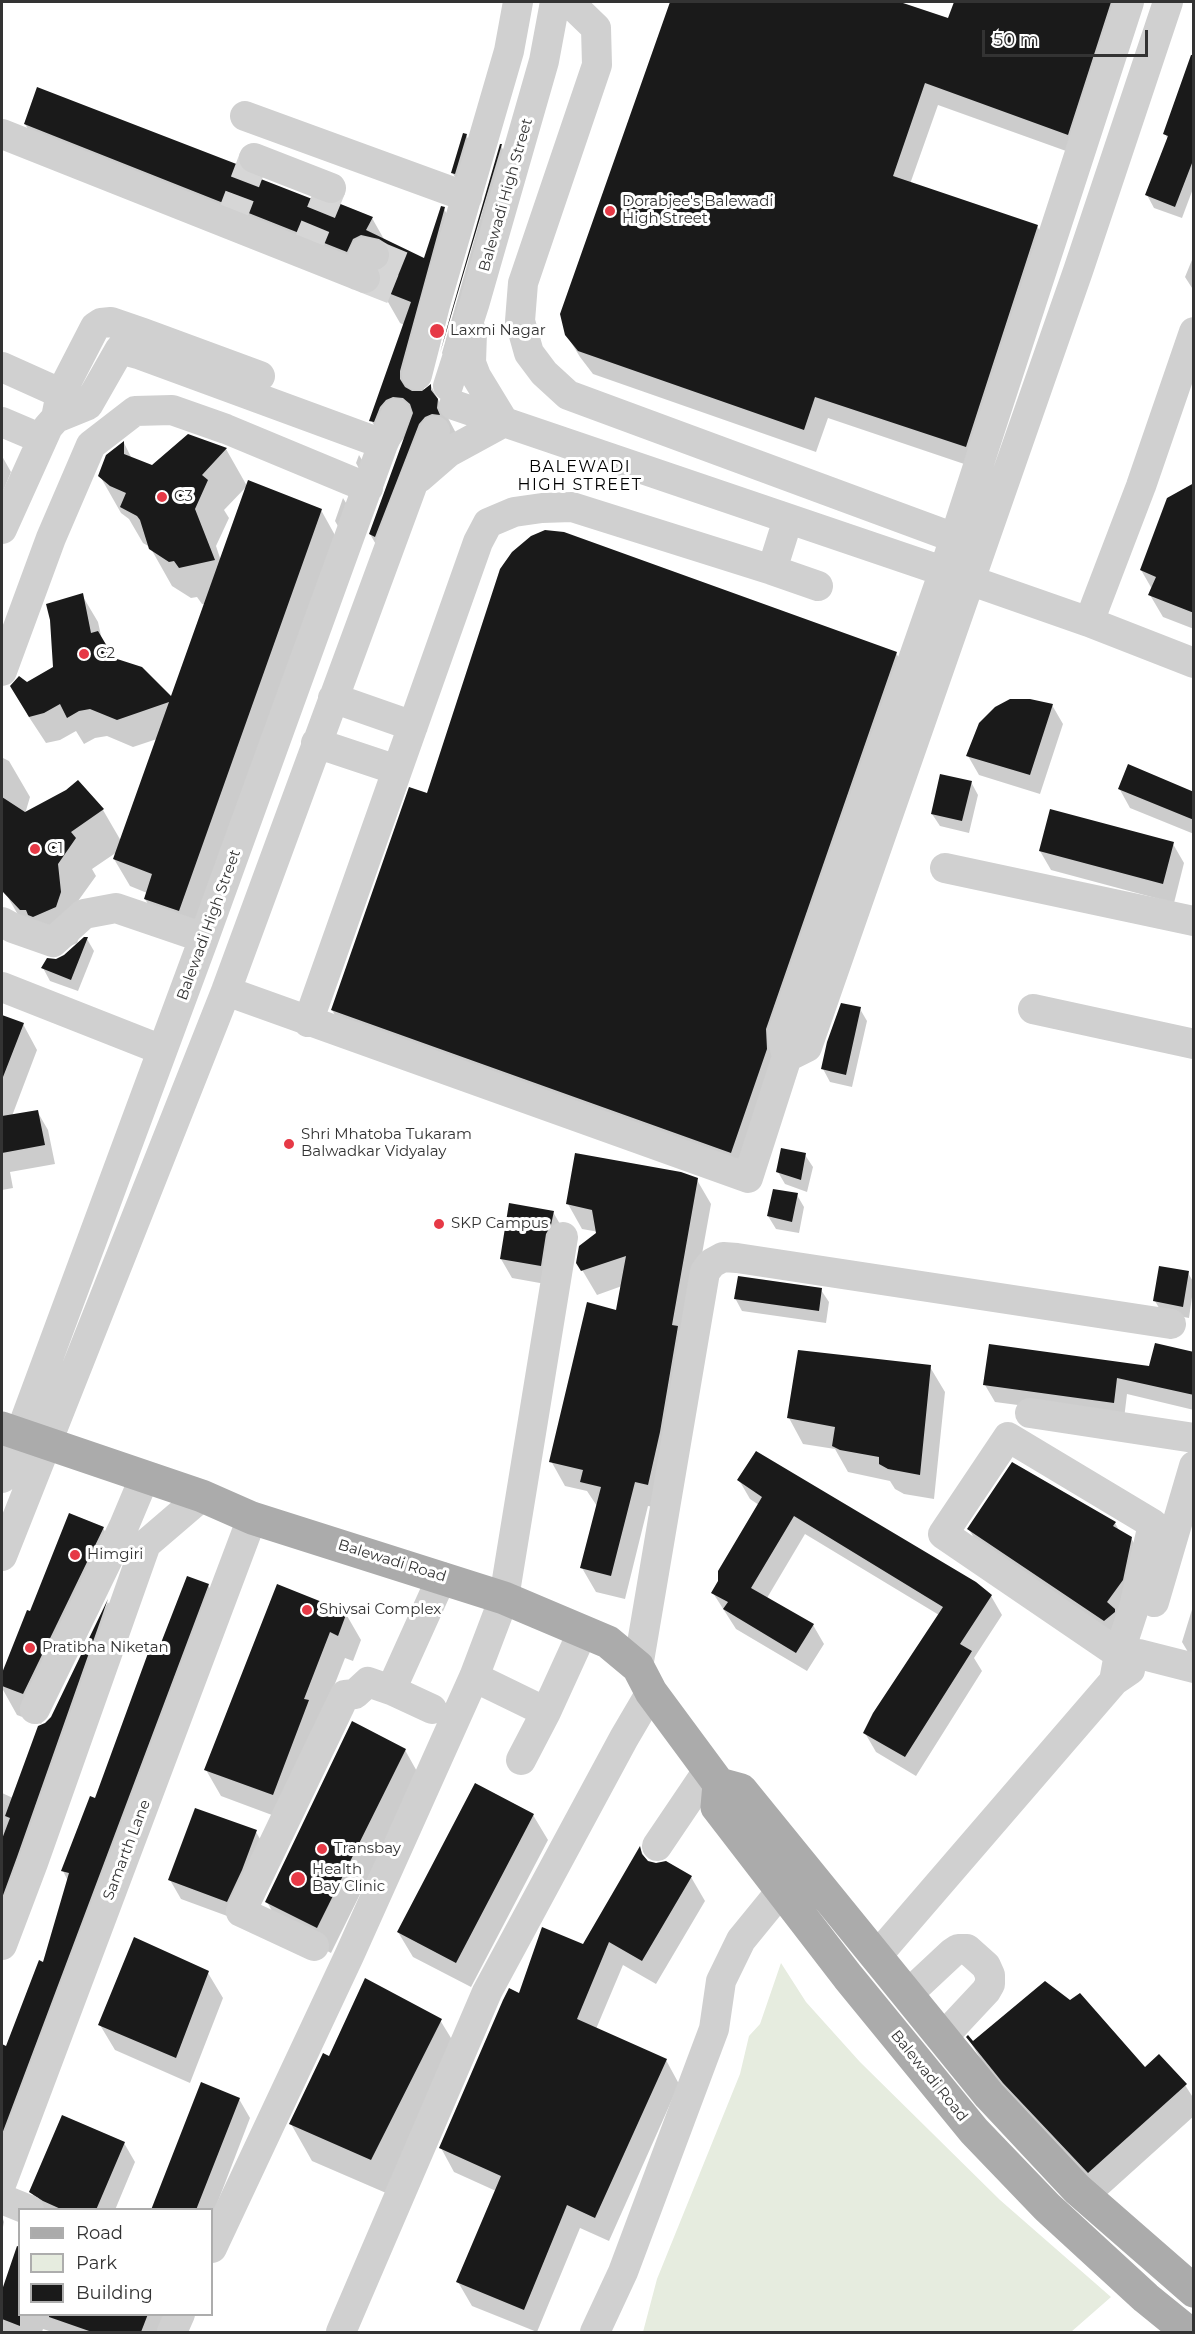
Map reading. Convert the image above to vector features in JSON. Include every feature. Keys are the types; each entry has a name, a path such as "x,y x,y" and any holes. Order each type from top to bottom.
{"main road":[{"name":"Balewadi Road","path":"23,1435 202,1496 252,1518 504,1598 608,1642 645,1680 714,1776 741,1790 989,2095 1069,2181 1194,2291"},
{"name":"Balewadi Road","path":"714,1776 717,1807 848,1977 974,2131 1047,2207 1146,2298 1185,2326"}],"street":[{"path":"417,375 509,51 518,2"},
{"name":"Balewadi High Street","path":"451,396 474,305 544,61 555,2"},
{"path":"569,2 596,28 597,65 523,284 520,321 529,353 544,373 568,395 955,538"},
{"path":"957,576 955,538 1129,2"},
{"path":"226,991 748,1178 787,1057 807,1047 944,612 1078,271 1168,2"},
{"path":"245,116 466,197"},
{"path":"2,134 365,269"},
{"path":"254,159 331,188"},
{"path":"1045,260 1078,271"},
{"path":"474,305 471,363 476,376 504,422"},
{"path":"2,529 95,327 101,323 111,322 143,333 390,428"},
{"path":"101,323 120,349 390,428 426,433 435,431 448,421 451,396"},
{"path":"1089,622 1141,486 1194,332"},
{"path":"2,422 53,417 88,405 120,349"},
{"path":"2,367 53,417"},
{"path":"390,428 398,390 410,378 417,375 435,376 451,396 504,422 1089,622 1194,663"},
{"path":"2,671 51,538 91,445 135,411 172,410 226,429 368,488"},
{"path":"412,486 428,468 449,452 504,422"},
{"name":"Balewadi High Street","path":"23,1435 390,428"},
{"path":"2,1478 226,991 316,742 412,486 435,431"},
{"path":"308,1022 478,542 488,523 514,512 572,507 818,586"},
{"path":"772,570 788,519"},
{"path":"333,698 413,726"},
{"path":"316,742 397,770"},
{"path":"945,868 1194,921"},
{"path":"2,922 53,942 84,914 116,908 204,938"},
{"path":"2,987 162,1050"},
{"path":"1032,1009 1194,1044"},
{"path":"213,2246 349,1956 474,1677 504,1598 563,1237"},
{"path":"341,2332 487,1992 624,1738 645,1680 705,1272 712,1263 723,1257 737,1258 1171,1324"},
{"path":"1030,1413 1194,1438"},
{"path":"2,1556 23,1435"},
{"path":"1124,1663 1153,1524 1008,1437 943,1534 1124,1663 1194,1668"},
{"path":"876,1957 1124,1663 1194,1466"},
{"path":"34,1709 124,1527 145,1476"},
{"path":"2,1945 146,1544 202,1496"},
{"name":"Samarth Lane","path":"2,2182 252,1518"},
{"path":"391,1690 442,1577"},
{"path":"521,1760 583,1631"},
{"path":"474,1677 546,1712"},
{"path":"314,1946 242,1912 345,1695 355,1694 368,1682 432,1709"},
{"path":"657,1846 714,1776"},
{"path":"595,2332 623,2272 714,2029 721,1982 741,1940 781,1891"},
{"path":"907,1995 958,1949 967,1949 986,1966 990,1975 990,1984 986,1991 942,2038"},
{"path":"2,2199 24,2208"},
{"path":"172,2332 179,2316"}],"green space":[{"path":"781,1963 806,2002 860,2062 1000,2200 1111,2297 1071,2332 643,2332 657,2279 740,2074 749,2036 760,2024"}],"building":[{"path":"670,2 900,2 948,18 954,2 1111,2 1068,135 925,83 893,176 1038,225 966,447 815,397 804,430 578,351 565,335 560,314"},
{"path":"1191,55 1194,55 1194,158 1175,207 1145,195 1168,136 1163,134"},
{"path":"37,87 239,165 248,174 325,204 338,203 373,217 366,230 424,258 441,206 445,207 400,371 400,379 405,387 412,391 422,391 431,384 431,390 438,399 437,408 440,415 432,414 425,417 419,424 375,537 369,534 413,413 410,404 403,398 393,397 386,400 380,407 374,422 369,421 411,302 378,289 382,276 380,271 390,260 391,252 387,244 379,239 361,235 353,239 347,252 24,124"},
{"path":"463,133 467,134 455,174 451,173"},
{"path":"500,144 502,144 440,353 452,310"},
{"name":"C3","path":"188,434 227,448 202,475 208,480 195,509 215,560 179,568 174,561 169,562 149,549 140,520 120,507 126,493 110,486 98,476 106,455 124,441 124,454 152,465"},
{"path":"248,480 322,509 179,911 144,899 152,874 113,859 169,702 117,720 90,709 79,711 67,718 60,704 44,713 29,717 10,686 19,676 27,682 53,667 50,620 46,604 83,593 91,633 98,631 114,658 142,667 171,696"},
{"path":"1194,483 1194,613 1148,595 1156,577 1140,570 1167,498"},
{"path":"545,530 564,532 897,652 766,1029 767,1049 731,1153 331,1010 409,787 427,793 500,569 512,552 531,536"},
{"path":"1010,699 1030,699 1053,704 1030,775 966,756 979,723 995,707"},
{"path":"1128,764 1194,792 1194,820 1118,789"},
{"path":"940,774 972,781 962,821 931,814"},
{"name":"C1","path":"78,780 104,809 71,832 76,838 58,864 61,892 56,907 33,917 28,915 26,910 20,910 3,892 2,797 25,812 66,790"},
{"path":"1050,809 1174,842 1163,884 1039,851"},
{"path":"84,937 88,937 71,980 41,968 47,958 56,959 64,955"},
{"path":"841,1003 861,1007 846,1075 821,1069 827,1042"},
{"path":"2,1015 24,1023 3,1077 2,1077"},
{"path":"38,1110 45,1145 2,1153 2,1116"},
{"path":"781,1148 806,1153 801,1180 776,1172"},
{"path":"575,1153 681,1172 698,1178 672,1325 678,1326 660,1432 648,1485 635,1482 611,1576 580,1568 601,1487 580,1482 583,1470 549,1462 587,1302 616,1310 626,1256 581,1271 576,1263 579,1246 596,1233 592,1210 566,1204"},
{"path":"773,1189 798,1193 792,1222 767,1216"},
{"path":"509,1203 554,1211 546,1234 541,1266 500,1259"},
{"path":"1159,1266 1189,1271 1183,1307 1153,1301"},
{"path":"738,1276 822,1288 819,1311 734,1299"},
{"path":"1155,1343 1194,1352 1194,1395 1117,1378 1114,1403 983,1385 989,1344 1149,1366"},
{"path":"798,1350 931,1365 920,1475 888,1469 879,1464 879,1457 840,1450 832,1446 835,1427 787,1418"},
{"path":"756,1451 976,1582 992,1595 960,1644 972,1651 905,1757 863,1733 873,1713 943,1607 794,1516 751,1588 814,1624 796,1653 723,1609 728,1602 711,1593 718,1581 718,1571 762,1497 737,1480"},
{"path":"1012,1462 1116,1522 1113,1526 1132,1537 1123,1580 1107,1602 1115,1609 1115,1612 1104,1621 967,1529"},
{"path":"69,1513 104,1527 23,1694 2,1686 2,1673 27,1610 30,1611"},
{"path":"187,1576 209,1584 2,2134 2,2044 6,2046 39,1960 43,1962 69,1873 61,1871 90,1796 95,1798 151,1645 159,1648"},
{"path":"277,1584 347,1612 338,1636 330,1632 304,1699 309,1700 273,1795 204,1770"},
{"path":"108,1599 2,1898 2,1839 10,1818 5,1816 38,1726 51,1717"},
{"name":"Transbay","path":"352,1721 406,1749 317,1928 265,1902"},
{"path":"475,1783 534,1814 456,1963 397,1932"},
{"path":"195,1808 257,1830 227,1902 168,1880"},
{"path":"640,1846 642,1854 648,1861 656,1863 666,1861 692,1876 642,1961 609,1942 577,2019 667,2059 595,2218 567,2205 524,2310 456,2282 501,2176 439,2148 509,1988 519,1993 542,1927 583,1944"},
{"path":"134,1937 209,1971 176,2058 98,2025"},
{"path":"365,1978 442,2019 371,2160 289,2124 323,2053 329,2056"},
{"path":"1045,1981 1070,2000 1080,1993 1145,2067 1159,2054 1187,2084 1088,2173 1003,2083 966,2037 968,2035 973,2041"},
{"path":"201,2082 240,2098 197,2208 152,2208"},
{"path":"62,2115 125,2142 97,2208 59,2208 29,2192"},
{"path":"18,2246 20,2326 2,2319 2,2290"},
{"path":"147,2316 141,2332 92,2332 49,2317"}],"tunnel":[{"path":"229,224 254,158"},
{"path":"304,254 331,188"},
{"path":"374,255 406,268"},
{"path":"365,278 400,292"}],"place":[{"name":"Dorabjee's Balewadi High Street","path":"610,211"},
{"name":"Laxmi Nagar","path":"437,331"},
{"name":"C3","path":"162,497"},
{"name":"C2","path":"84,654"},
{"name":"C1","path":"35,849"},
{"name":"Shri Mhatoba Tukaram Balwadkar Vidyalay","path":"289,1144"},
{"name":"SKP Campus","path":"439,1224"},
{"name":"Himgiri","path":"75,1555"},
{"name":"Shivsai Complex","path":"307,1610"},
{"name":"Pratibha Niketan","path":"30,1648"},
{"name":"Transbay","path":"322,1849"},
{"name":"Health Bay Clinic","path":"298,1879"}],"district":[{"name":"BALEWADI HIGH STREET","path":"580,476"}]}
